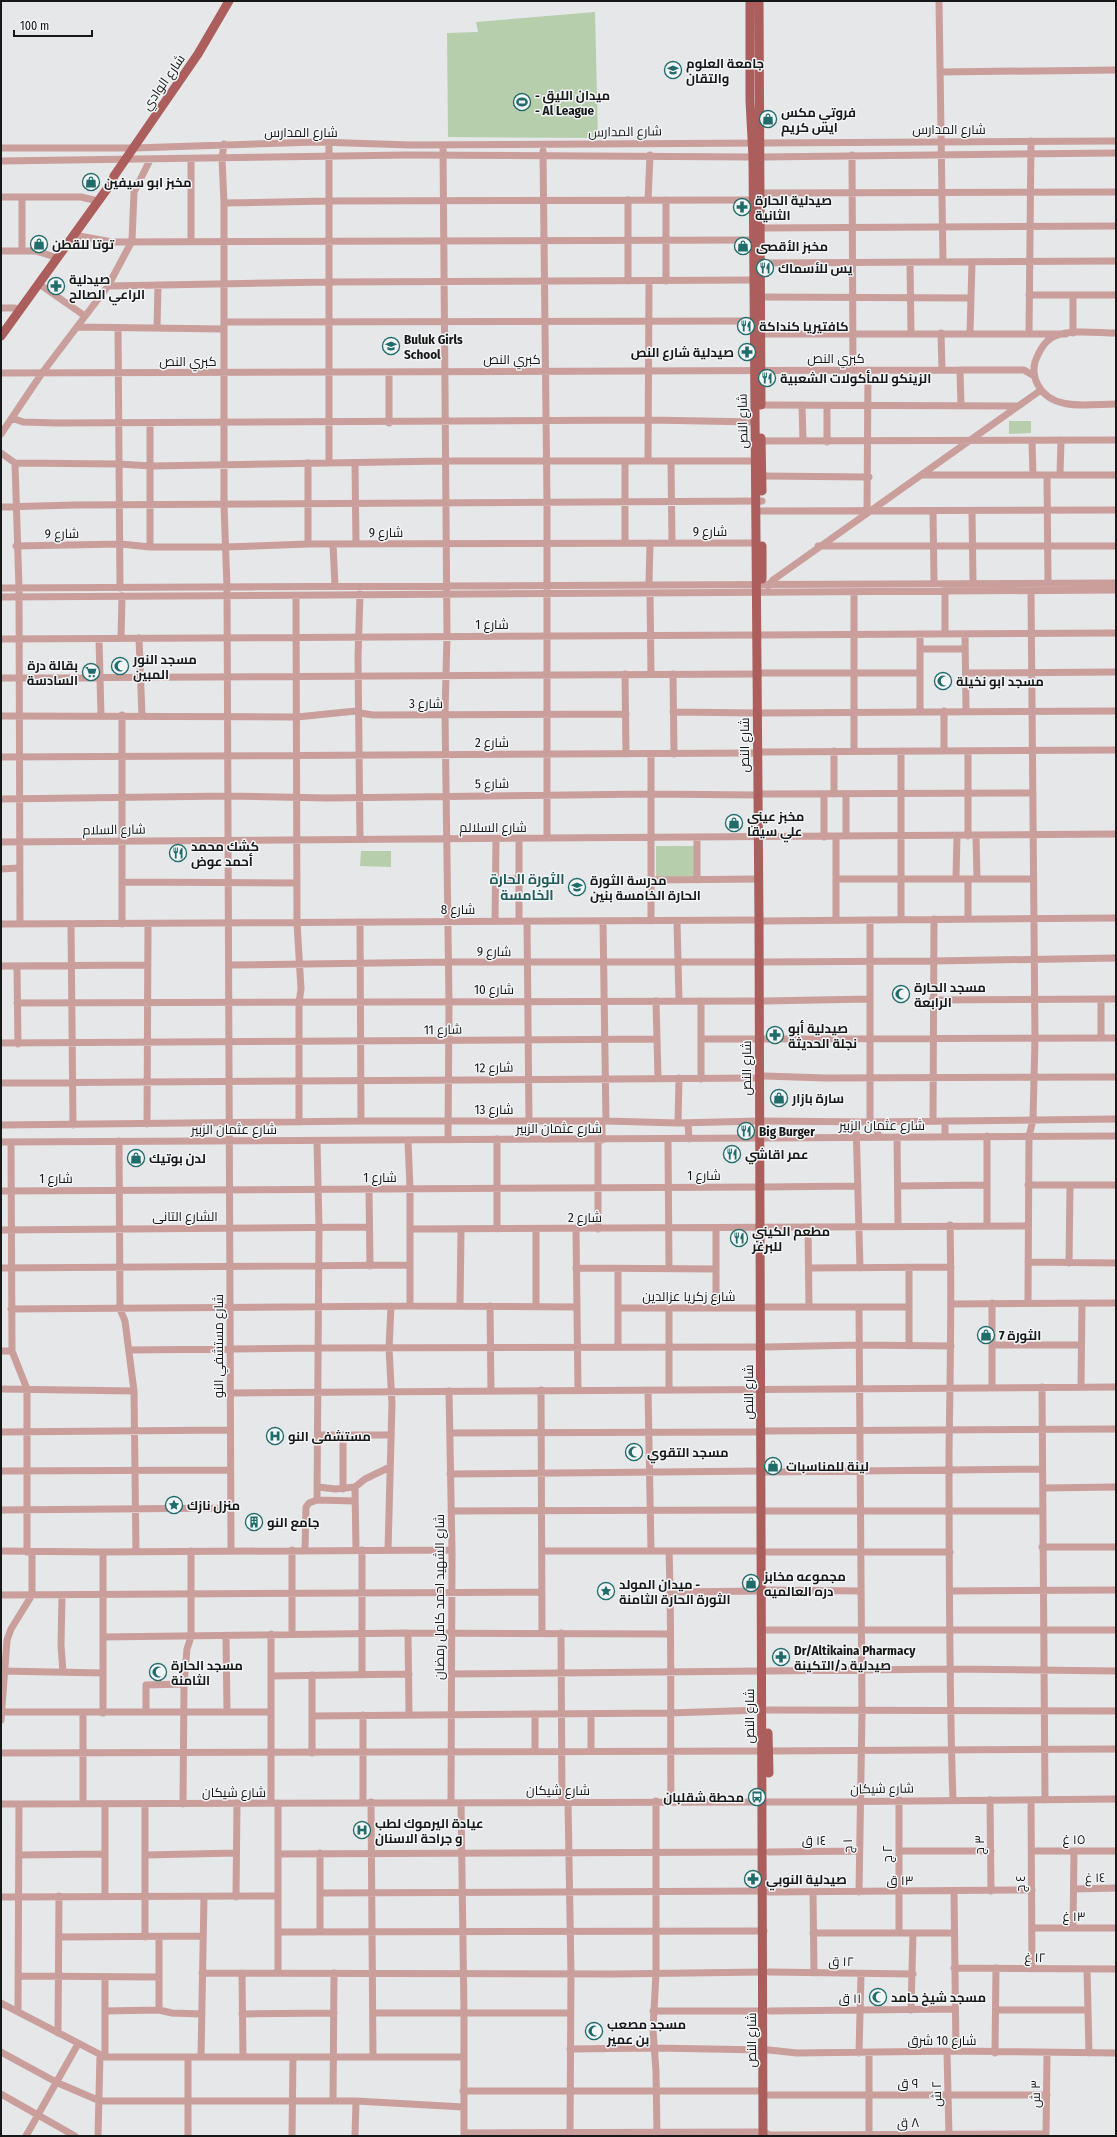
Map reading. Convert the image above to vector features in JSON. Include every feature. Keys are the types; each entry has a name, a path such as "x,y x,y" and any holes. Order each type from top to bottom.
{"main road":[{"name":"شارع الوادي","path":"1,336 112,182 114,176 125,159 205,43 229,1"},
{"name":"شارع النص","path":"750,1 750,101 756,142 760,193 761,334 755,422 755,461 759,501 762,511 759,713 764,1552 767,1630 765,1671"},
{"name":"شارع النص","path":"756,142 759,1"},
{"name":"شارع النص","path":"757,157 754,200 754,321 761,405 762,476 756,543 762,588"},
{"name":"شارع الوادي","path":"1,326 94,200 106,181 114,176"},
{"name":"شارع النص","path":"760,837 759,879 761,921"},
{"name":"شارع النص","path":"765,1591 766,1972"},
{"name":"شارع النص","path":"766,1891 764,1931 767,2011 766,2135"}],"street":[{"path":"939,1 942,262"},
{"path":"940,72 1116,70"},
{"path":"1029,333 1031,141"},
{"name":"شارع المدارس","path":"1,148 134,148 317,142 329,144 443,145 1116,141"},
{"name":"شارع مستشفي النو","path":"224,144 222,158 224,203 224,505 228,587 230,1550"},
{"path":"329,144 329,463"},
{"path":"543,144 546,321 547,838"},
{"path":"443,145 442,241 444,503 447,636 445,714 449,1002 448,1140"},
{"name":"شارع المدارس","path":"1,162 442,155 650,155 757,157 852,154 1116,153"},
{"path":"852,154 853,370"},
{"path":"648,200 650,155"},
{"path":"1,434 42,373 108,286 132,241 134,192 150,160"},
{"path":"191,160 191,241"},
{"path":"760,193 1116,192"},
{"path":"1,197 81,197 94,200"},
{"path":"22,197 22,251"},
{"path":"628,200 628,281"},
{"path":"666,200 666,281"},
{"path":"224,203 328,201 754,200"},
{"path":"760,228 1116,226"},
{"path":"74,235 112,242 754,240"},
{"path":"1,251 41,252 52,256"},
{"path":"760,263 1116,261"},
{"path":"910,262 911,332"},
{"path":"970,333 972,262"},
{"path":"108,286 329,282 754,280"},
{"path":"648,461 649,281"},
{"path":"39,284 85,316"},
{"path":"157,328 158,285"},
{"path":"1029,295 1116,295"},
{"path":"1069,333 1072,295"},
{"path":"760,297 971,298"},
{"path":"1,308 15,308"},
{"path":"77,327 157,328 328,322 754,321"},
{"path":"118,328 120,372 120,588"},
{"path":"761,334 911,332 1116,333"},
{"path":"942,333 942,370"},
{"path":"1069,333 1054,336 1042,348 1035,363 1034,376 1041,390 1048,397 1062,404 1116,404"},
{"path":"1034,376 1024,370 1035,363"},
{"path":"868,370 868,512"},
{"path":"960,370 961,406"},
{"name":"كبري النص","path":"1,374 120,372 328,373 1024,370"},
{"path":"389,372 389,423"},
{"path":"762,588 818,546 921,475 1016,406 1041,390"},
{"path":"761,405 1016,406"},
{"path":"802,406 803,441"},
{"path":"827,406 827,442"},
{"path":"12,418 32,423 389,423 546,420 755,422"},
{"path":"150,423 150,547"},
{"path":"1060,475 1061,440"},
{"path":"761,441 868,442 1116,440"},
{"path":"1032,441 1033,475"},
{"path":"1,453 15,463 119,464 150,466 444,461 755,461"},
{"path":"625,543 626,461"},
{"path":"671,461 672,543"},
{"path":"15,463 16,546 19,588 18,757 20,923"},
{"path":"308,463 308,544"},
{"path":"355,463 356,544"},
{"path":"921,475 1116,475"},
{"path":"1047,475 1048,582"},
{"path":"762,476 869,477"},
{"path":"1,507 547,501 759,501"},
{"path":"762,511 868,512 1116,510"},
{"path":"933,511 934,582"},
{"path":"972,511 972,582"},
{"path":"649,584 650,543"},
{"name":"شارع 9","path":"16,546 121,544 150,547 225,547 308,544 756,543"},
{"path":"332,544 335,586"},
{"path":"818,546 1116,546"},
{"path":"1,597 446,593 650,593 934,582 1116,582"},
{"path":"945,582 945,634"},
{"path":"1,588 649,584 854,592 1116,590"},
{"path":"1028,1302 1029,1136 1033,1120 1035,1038 1033,999 1031,591"},
{"path":"854,592 854,752"},
{"path":"650,593 651,674"},
{"path":"360,594 358,637 361,797 360,839"},
{"path":"296,595 297,923 298,964 301,989 299,1003 299,1122"},
{"path":"121,638 122,596"},
{"name":"شارع 1","path":"1,639 295,636 759,636 854,634 1116,633"},
{"path":"920,634 920,712"},
{"path":"965,634 966,711"},
{"path":"139,638 142,716"},
{"path":"99,639 101,716"},
{"path":"920,648 965,649"},
{"path":"966,674 1116,672"},
{"path":"1,678 920,673"},
{"path":"625,674 626,754"},
{"path":"673,674 674,754"},
{"name":"شارع 3","path":"1,716 122,715 296,717 356,711 360,713 445,714 626,714"},
{"path":"673,712 1116,711"},
{"path":"944,712 944,751"},
{"path":"122,715 122,924"},
{"name":"شارع 2","path":"1,757 228,756 296,754 674,754 1116,750"},
{"path":"901,751 901,920"},
{"path":"968,751 968,836"},
{"path":"834,752 834,794"},
{"path":"651,754 650,880 652,921"},
{"name":"شارع 5","path":"1,799 228,796 361,797 650,794 902,794 967,792 1033,793"},
{"path":"824,794 824,837"},
{"path":"846,794 846,836"},
{"name":"شارع السلالم","path":"228,839 697,838 1116,834"},
{"path":"836,836 836,920"},
{"path":"956,836 956,878"},
{"path":"976,836 978,878"},
{"path":"519,838 519,879 527,963 529,1121"},
{"path":"697,838 697,880"},
{"name":"شارع السلام","path":"1,842 228,839"},
{"path":"495,921 496,839"},
{"path":"1,869 19,868"},
{"path":"836,880 956,878 1033,879"},
{"path":"496,879 519,879"},
{"path":"650,880 759,879"},
{"path":"968,879 968,918"},
{"path":"122,882 297,883"},
{"name":"شارع 8","path":"1,924 1116,918"},
{"path":"933,1121 932,1000 934,919"},
{"path":"870,920 870,1078 872,1122 879,1137"},
{"path":"598,1229 600,1140 604,1121 606,1079 603,921"},
{"path":"677,921 679,1001"},
{"path":"360,922 362,1080 361,1121"},
{"path":"71,924 73,1125"},
{"path":"147,1124 148,924"},
{"name":"شارع 9","path":"229,965 448,962 934,961 1116,958"},
{"path":"1,966 72,964 148,965"},
{"path":"17,966 18,1044"},
{"name":"شارع 10","path":"17,1003 605,1002 870,999"},
{"path":"932,1000 1116,1000"},
{"path":"1101,1000 1101,1038"},
{"path":"656,1001 658,1078"},
{"path":"701,1001 701,1078"},
{"path":"701,1040 1116,1038"},
{"name":"شارع 11","path":"1,1043 657,1039"},
{"name":"شارع 12","path":"1,1083 762,1077 1116,1077"},
{"path":"678,1123 679,1078"},
{"name":"شارع 13","path":"1,1125 361,1121 604,1121 688,1123 762,1121 872,1122 1116,1119"},
{"path":"945,1121 945,1137"},
{"path":"856,1122 860,1268"},
{"path":"688,1123 689,1140"},
{"path":"987,1136 987,1225"},
{"name":"شارع عثمان الزبير","path":"1,1142 408,1141 497,1139 689,1140 857,1137 1116,1136"},
{"path":"897,1137 898,1226"},
{"path":"497,1139 497,1229"},
{"path":"668,1140 669,1269"},
{"path":"119,1141 120,1309 125,1320 134,1391 136,1552"},
{"path":"317,1141 319,1189 319,1435 317,1500"},
{"path":"408,1141 411,1229 410,1306"},
{"path":"1,1720 3,1672 9,1634 32,1595 26,1472 27,1389 12,1351 11,1142"},
{"path":"898,1186 986,1185"},
{"path":"1028,1185 1116,1185"},
{"path":"1069,1263 1070,1185"},
{"name":"شارع 1","path":"1,1190 858,1186"},
{"path":"369,1189 370,1266"},
{"path":"950,1225 952,1304 950,1346 949,1470 953,1800"},
{"name":"شارع 2","path":"411,1229 598,1229 950,1225 1028,1226"},
{"name":"الشارع التانى","path":"1,1230 369,1227"},
{"path":"808,1227 809,1307"},
{"path":"716,1228 716,1308"},
{"path":"536,1229 536,1306"},
{"path":"576,1229 579,1346 578,1390"},
{"path":"460,1306 461,1230"},
{"path":"1028,1262 1116,1263"},
{"path":"1,1268 410,1265"},
{"path":"809,1268 909,1269 951,1267"},
{"path":"576,1268 716,1269"},
{"path":"618,1269 618,1347"},
{"path":"908,1346 909,1269"},
{"path":"952,1304 1028,1302 1116,1303"},
{"path":"992,1303 992,1386"},
{"path":"1081,1386 1080,1345 1082,1303"},
{"path":"11,1309 391,1306 577,1307"},
{"path":"388,1550 392,1392 389,1348 391,1306"},
{"path":"490,1306 491,1391"},
{"path":"669,1307 669,1389"},
{"name":"شارع زكريا عزالدين","path":"618,1308 909,1307"},
{"name":"١ ج","path":"859,1308 862,1591 862,1750 859,1851 860,1892"},
{"path":"992,1345 1080,1345"},
{"path":"130,1350 490,1348 579,1346 950,1346"},
{"path":"1,1351 12,1351"},
{"path":"230,1393 319,1391 392,1392 1116,1386"},
{"path":"1042,1387 1045,1800"},
{"path":"1,1389 134,1391"},
{"path":"541,1390 542,1633"},
{"path":"648,1390 650,1432 649,1471 651,1550"},
{"name":"شارع الشهيد احمد كامل رمضان","path":"449,1391 452,1550 452,1803"},
{"path":"450,1433 763,1431 861,1432 1116,1429"},
{"path":"1,1432 230,1430"},
{"path":"319,1435 391,1435"},
{"path":"343,1435 343,1489"},
{"path":"318,1487 343,1489 355,1487 390,1467"},
{"path":"450,1474 649,1471 764,1472 1042,1469"},
{"path":"1,1471 230,1470"},
{"path":"355,1487 361,1593 362,1675"},
{"path":"1042,1488 1116,1487"},
{"path":"305,1550 306,1507 308,1503 317,1500 355,1501"},
{"path":"1,1510 230,1508"},
{"path":"451,1511 1043,1511"},
{"path":"1042,1547 1116,1547"},
{"path":"1,1551 191,1552 230,1550 452,1550"},
{"path":"292,1550 292,1634"},
{"path":"542,1551 651,1550 764,1552 950,1552"},
{"path":"669,1551 669,1713 671,1801"},
{"path":"102,1713 104,1595 103,1552"},
{"path":"183,1804 183,1712 187,1649 191,1637 191,1552"},
{"path":"950,1591 1043,1589 1116,1590"},
{"path":"670,1592 862,1591"},
{"path":"1,1595 62,1596 542,1592"},
{"path":"62,1596 61,1645 63,1672"},
{"path":"767,1630 1116,1630"},
{"path":"103,1637 408,1633 670,1634"},
{"path":"408,1633 409,1714"},
{"path":"561,1633 561,1751 569,1854 570,1891 570,2134"},
{"path":"271,1634 270,1712 271,1753 278,1854 278,1973"},
{"path":"226,1636 227,1711"},
{"path":"452,1674 951,1669 1116,1671"},
{"path":"3,1672 103,1673"},
{"path":"271,1676 409,1674"},
{"path":"312,1675 312,1753"},
{"path":"146,1712 146,1685 184,1684"},
{"path":"312,1716 669,1713 765,1710 862,1712 951,1710 1116,1711"},
{"path":"1,1712 270,1712"},
{"path":"83,1713 83,1804"},
{"path":"535,1714 535,1751"},
{"path":"591,1714 591,1751"},
{"path":"363,1715 363,1802"},
{"path":"1,1753 182,1754 1116,1749"},
{"name":"شارع شيكان","path":"1,1804 1116,1799"},
{"name":"٢ ج","path":"899,1800 899,1932"},
{"name":"٣ ج","path":"990,1800 991,1891"},
{"name":"٤ ج","path":"1031,1800 1032,1968"},
{"path":"656,1801 655,1852 657,1932 653,2011 657,2091 657,2134"},
{"path":"371,1802 374,2057"},
{"path":"462,1803 464,2134"},
{"path":"18,2012 19,1804"},
{"path":"105,1804 105,1895"},
{"path":"145,1804 145,1937"},
{"path":"236,1897 237,1804"},
{"name":"١٥ غ","path":"1032,1850 1116,1851"},
{"name":"١٤ ق","path":"278,1854 569,1854 859,1851"},
{"path":"899,1851 991,1851"},
{"path":"1073,1928 1074,1851"},
{"path":"19,1855 105,1854"},
{"path":"145,1855 236,1854"},
{"path":"320,1854 320,1932"},
{"name":"١٤ غ","path":"1074,1889 1116,1888"},
{"name":"١٣ ق","path":"320,1893 656,1890 954,1892 1032,1890"},
{"path":"813,1892 814,1973"},
{"path":"954,1892 954,2009 956,2051"},
{"path":"1,1897 105,1895 204,1897 278,1896"},
{"path":"58,2033 59,1896"},
{"path":"202,2057 204,1897"},
{"name":"١٣ غ","path":"1032,1928 1116,1928"},
{"path":"278,1932 570,1933 764,1931"},
{"path":"813,1933 954,1933"},
{"path":"911,2010 913,1933"},
{"path":"59,1937 203,1936"},
{"path":"159,1937 159,2010"},
{"name":"١٢ غ","path":"954,1968 1116,1969"},
{"path":"995,2053 996,1968"},
{"path":"1087,1970 1089,2053"},
{"name":"١٢ ق","path":"202,1973 656,1974 766,1972 913,1974"},
{"path":"242,1973 243,2057"},
{"path":"332,2101 334,2056 334,1973"},
{"path":"860,2054 861,1974"},
{"path":"18,1976 159,1977"},
{"path":"98,2136 105,2011 105,1977"},
{"path":"1,2003 103,2056 463,2057"},
{"name":"١١ ق","path":"653,2011 954,2009"},
{"path":"105,2011 159,2010 172,2013 202,2014"},
{"path":"996,2010 1087,2010"},
{"path":"242,2014 334,2013"},
{"path":"373,2013 570,2013"},
{"path":"26,2136 58,2083 78,2044"},
{"name":"شارع 10 شرق","path":"570,2049 655,2048 766,2050 797,2053 860,2054 956,2051 995,2053 1116,2053"},
{"path":"1,2052 58,2083 100,2101 356,2101 463,2107"},
{"name":"٢ ش","path":"947,2052 949,2135"},
{"path":"869,2053 869,2136"},
{"name":"٣ ش","path":"1046,2135 1047,2053"},
{"path":"188,2057 188,2136"},
{"path":"292,2136 293,2057"},
{"name":"٩ ق","path":"463,2090 657,2091 868,2095 1047,2095"},
{"path":"1,2094 75,2136"},
{"path":"355,2136 356,2101"},
{"name":"٨ ق","path":"464,2134 869,2136 1046,2135"}],"green space":[{"name":"- ميدان الليق - Al League","path":"595,12 598,138 448,137 447,33 478,32 476,22"},
{"path":"1009,421 1031,421 1031,433 1009,434"},
{"path":"656,846 694,846 694,876 656,877"},
{"path":"361,851 391,851 391,867 360,866"}],"place":[{"name":"جامعة العلوم والتقان","path":"673,70"},
{"name":"- ميدان الليق - Al League","path":"522,102"},
{"name":"فروتي مكس ايس كريم","path":"768,119"},
{"name":"مخبز ابو سيفين","path":"91,182"},
{"name":"صيدلية الحارة الثانية","path":"742,207"},
{"name":"توتا للقطن","path":"39,244"},
{"name":"مخبز الأقصى","path":"743,246"},
{"name":"يس للأسماك","path":"765,268"},
{"name":"صيدلية الراعي الصالح","path":"56,286"},
{"name":"كافتيريا كنداكة","path":"746,326"},
{"name":"Buluk Girls School","path":"391,346"},
{"name":"صيدلية شارع النص","path":"747,352"},
{"name":"الزينكو للمأكولات الشعبية","path":"767,378"},
{"name":"مسجد النور المبين","path":"120,666"},
{"name":"بقالة درة السادسة","path":"91,672"},
{"name":"مسجد ابو نخيلة","path":"943,681"},
{"name":"مخبز عيني علي سيقا","path":"734,823"},
{"name":"كشك محمد أحمد عوض","path":"178,853"},
{"name":"مدرسة الثورة الحارة الخامسة بنين","path":"577,887"},
{"name":"مسجد الحارة الرابعة","path":"901,994"},
{"name":"صيدلية أبو نجلة الحديثة","path":"775,1035"},
{"name":"سارة بازار","path":"779,1098"},
{"name":"Big Burger","path":"746,1131"},
{"name":"عمر اقاشي","path":"732,1154"},
{"name":"لدن بوتيك","path":"136,1158"},
{"name":"مطعم الكيني للبرغر","path":"739,1238"},
{"name":"الثورة 7","path":"986,1335"},
{"name":"مستشفى النو","path":"275,1436"},
{"name":"مسجد التقوي","path":"634,1452"},
{"name":"لينة للمناسبات","path":"773,1466"},
{"name":"منزل نازك","path":"174,1505"},
{"name":"جامع النو","path":"254,1522"},
{"name":"مجموعه مخابز دره العالميه","path":"751,1583"},
{"name":"ميدان المولد - الثورة الحارة الثامنة","path":"606,1591"},
{"name":"Dr/Altikaina Pharmacy صيدلية د/التكينة","path":"781,1657"},
{"name":"مسجد الحارة الثامنة","path":"158,1672"},
{"name":"محطة شقلبان","path":"757,1797"},
{"name":"عيادة اليرموك لطب و جراحة الاسنان","path":"362,1830"},
{"name":"صيدلية النوبي","path":"753,1879"},
{"name":"مسجد شيخ حامد","path":"878,1997"},
{"name":"مسجد مصعب بن عمير","path":"594,2031"}],"district":[{"name":"الثورة الحارة الخامسة","path":"527,888"}]}
